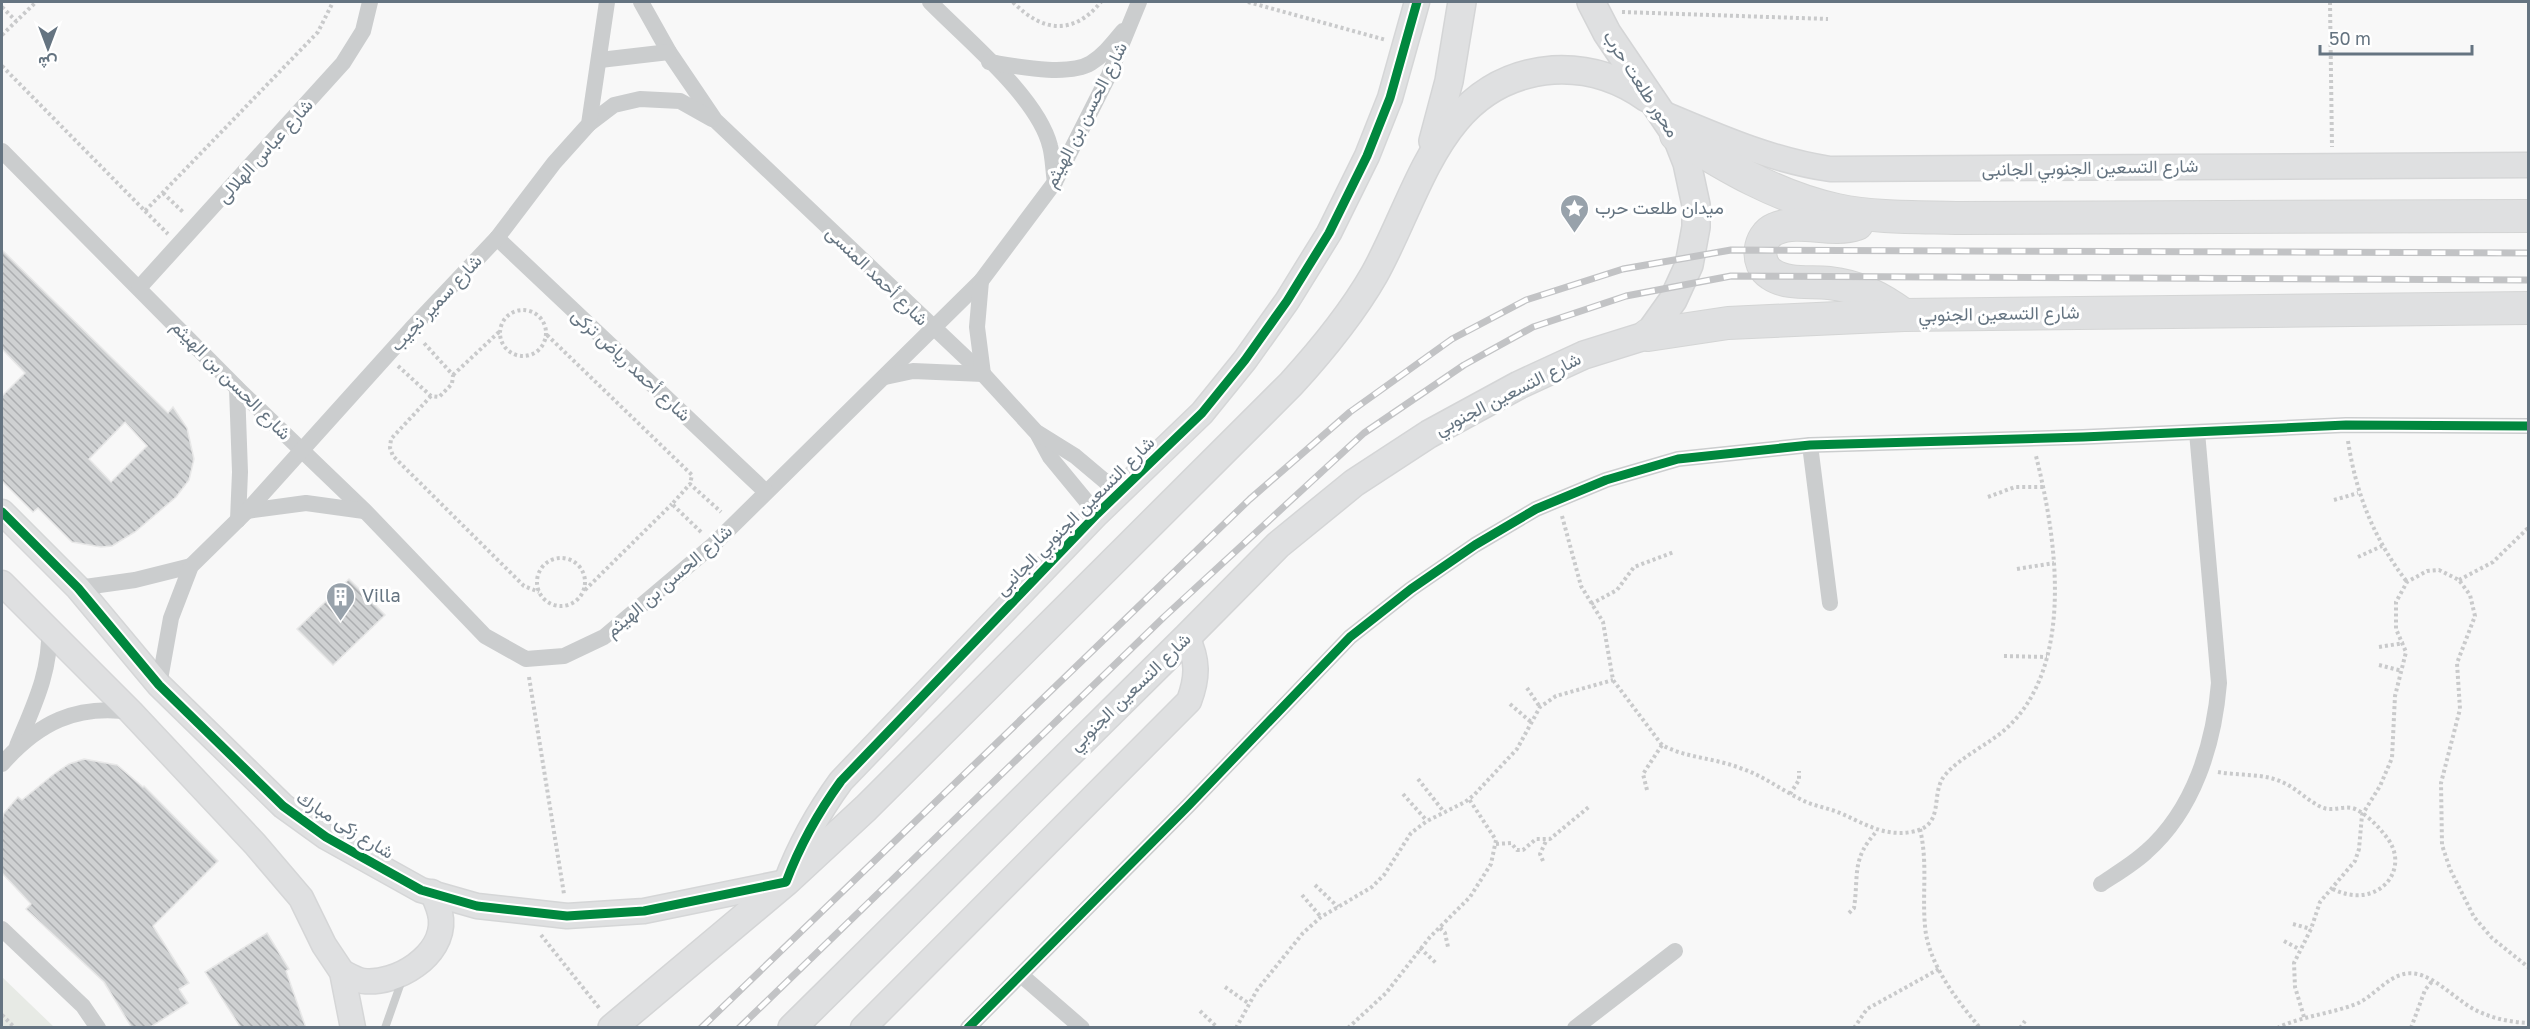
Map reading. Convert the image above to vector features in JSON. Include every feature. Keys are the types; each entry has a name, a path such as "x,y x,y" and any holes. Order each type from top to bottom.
{"highway":[{"path":"1663,117 1768,188 1839,210 1877,215 1956,218 2529,216"},
{"path":"1877,215 1841,228 1791,226 1774,229 1762,241 1760,258 1768,273 1783,280 1850,286 1878,298 1904,315"},
{"name":"شارع التسعين الجنوبي","path":"1648,335 1728,323 1904,315 2529,308"}],"main road":[{"path":"1428,163 1449,81 1462,2"},
{"name":"محور طلعت حرب","path":"1593,6 1663,117 1693,184 1696,205 1693,246 1682,283 1648,335"},
{"path":"612,1027 786,882 919,757 1226,451 1318,355 1372,278 1440,140 1468,106 1502,83 1522,76 1563,70 1583,71 1623,83 1663,117"},
{"name":"شارع التسعين الجنوبي","path":"792,1028 1278,545 1317,512 1392,457 1470,411 1554,368 1616,344 1648,335"}],"street":[{"name":"شارع عباس الهلالى","path":"139,288 198,226 343,63 363,31 370,2"},
{"path":"588,124 600,60 607,2"},
{"name":"شارع أحمد المنسى","path":"641,2 669,52 715,120 983,374 1037,433 1050,457 1097,514"},
{"path":"930,2 1019,91 1040,121 1050,144 1055,182"},
{"name":"شارع التسعين الجنوبي الجانبى","path":"786,882 800,845 818,812 841,781 1097,514 1202,413 1245,360 1287,301 1329,233 1367,156 1390,98 1417,2"},
{"path":"989,62 1040,69 1067,69 1088,65 1102,55 1138,9"},
{"name":"شارع الحسن بن الهيثم","path":"2,151 237,388 364,511 485,636 526,659 564,656 604,637 714,544 981,280 1055,182 1138,9"},
{"path":"600,60 669,52"},
{"name":"شارع أحمد المنسى","path":"588,124 614,105 640,99 680,101 715,120"},
{"name":"شارع التسعين الجنوبي الجانبى","path":"1663,117 1760,153 1830,169 2529,165"},
{"name":"شارع سمير نجيب","path":"159,685 171,618 191,566 242,515 497,238 554,163 588,124"},
{"name":"شارع أحمد رياض تركى","path":"497,238 766,492"},
{"path":"885,377 913,371 983,374 977,327 981,280"},
{"path":"237,388 242,515 306,503 364,511"},
{"path":"968,1028 1350,637 1411,589 1475,545 1536,510 1606,480 1678,459 1810,445 2346,425 2529,426"},
{"path":"2101,885 2154,843 2187,799 2201,769 2215,722 2219,683 2197,432"},
{"name":"شارع أحمد المنسى","path":"1037,433 1075,456 1119,493"},
{"path":"1810,445 1830,603"},
{"name":"شارع زكى مبارك","path":"2,512 78,588 159,685 283,806 326,837 421,890 477,906 523,913 567,916 644,911 786,882"},
{"path":"78,588 135,580 191,566"},
{"path":"2,583 131,712 255,844 301,897 324,945 342,972 353,1028"},
{"path":"17,746 45,676 50,652 49,629"},
{"path":"863,1028 1189,701 1196,683 1197,667 1194,651 1187,637"},
{"path":"2,764 17,746 36,731 81,711 105,708 131,712"},
{"path":"342,972 361,981 383,981 404,974 422,961 435,942 441,921 432,892"},
{"path":"2,929 83,1006 98,1028"},
{"path":"1575,1028 1675,951"},
{"path":"1021,975 1082,1028"}],"lane":[{"path":"385,1028 404,974"}],"path":[{"path":"2,35 36,2"},
{"path":"145,211 318,32 333,2"},
{"path":"1013,2 1028,17 1050,26 1071,25 1089,16 1101,2"},
{"path":"1248,2 1405,45"},
{"path":"2330,2 2332,166"},
{"path":"1593,6 1828,19"},
{"path":"2,7 16,21"},
{"path":"2,66 179,245"},
{"path":"163,193 198,226"},
{"path":"387,356 431,396 439,396 452,384 453,375 500,331 508,315 525,310 541,318 547,335 692,475 690,484 585,590 579,599 562,606 553,605 539,592 524,586 393,456 390,448 391,439 431,396"},
{"path":"411,329 453,375"},
{"path":"500,331 506,348 522,356 539,350 547,335"},
{"path":"2346,425 2358,493 2382,546 2407,582"},
{"path":"1558,501 1575,568 1591,604 1603,622 1613,680 1662,745 1674,752 1739,767 1760,776 1790,794 1877,831 1894,833 1927,826 1935,814 1942,780 1946,773 2011,724 2033,693 2047,657 2053,621 2054,563 2044,487 2032,438"},
{"path":"690,484 735,525"},
{"path":"1988,497 2015,487 2044,487"},
{"path":"2334,500 2358,493"},
{"path":"672,504 714,544"},
{"path":"2459,580 2493,562 2529,528"},
{"path":"2358,557 2382,546"},
{"path":"1591,604 1617,590 1634,567 1674,552"},
{"path":"539,592 536,583 543,565 561,557 570,559 584,571 585,590"},
{"path":"2017,569 2054,563"},
{"path":"2304,1017 2294,975 2299,949 2311,929 2320,902 2355,861 2359,849 2362,815 2380,786 2392,759 2395,696 2405,662 2404,643 2396,629 2394,615 2396,602 2407,582 2416,575 2439,570 2459,580 2470,595 2475,616 2474,626 2457,663 2460,709 2441,783 2442,845 2454,878 2474,917 2492,938 2529,967"},
{"path":"2379,647 2404,643"},
{"path":"2004,656 2047,657"},
{"path":"526,659 567,916"},
{"path":"2379,664 2402,671"},
{"path":"1236,1028 1248,1004 1303,933 1321,917 1372,887 1384,875 1411,833 1427,821 1469,799 1517,749 1540,707 1556,696 1613,680"},
{"path":"1527,688 1540,707"},
{"path":"1510,704 1531,722"},
{"path":"1647,790 1644,774 1662,745"},
{"path":"2201,769 2281,781 2322,807 2332,810 2350,808 2385,834 2391,843 2394,869 2388,881 2379,891 2367,896 2354,897 2331,888"},
{"path":"1790,794 1796,787 1798,771"},
{"path":"1418,778 1444,812"},
{"path":"1403,794 1427,821"},
{"path":"1348,1028 1386,993 1420,948 1481,882 1491,864 1496,844 1492,833 1469,799"},
{"path":"1543,861 1540,854 1546,841 1590,806"},
{"path":"1920,829 1926,862 1925,929 1939,969 1951,990 1980,1028"},
{"path":"1849,913 1854,908 1856,867 1864,845 1877,831"},
{"path":"1496,844 1511,843 1520,851 1536,839 1546,841"},
{"path":"1315,885 1338,907"},
{"path":"1302,895 1321,917"},
{"path":"523,913 612,1027"},
{"path":"2293,924 2311,929"},
{"path":"1440,928 1445,933 1448,947"},
{"path":"2284,941 2299,949"},
{"path":"1420,948 1437,964"},
{"path":"1854,1028 1868,1010 1939,969"},
{"path":"2277,1028 2304,1017 2357,1004 2393,978 2404,974 2419,974 2433,980 2484,1014 2499,1019 2529,1023"},
{"path":"2411,1028 2425,990 2433,980"},
{"path":"1225,987 1248,1004"},
{"path":"1200,1011 1218,1028"},
{"path":"2,1015 15,1028"},
{"path":"2020,1028 2025,1021"},
{"path":"2292,1021 2294,1028"},
{"path":"2008,1028 2015,1028"}],"shaded area":[{"path":"2,977 54,1027 2,1027"}],"building":[{"path":"2,250 168,413 173,407 187,428 194,459 189,480 176,497 135,532 112,546 101,547 72,542 38,508 33,512 2,481 2,396 25,373 2,349","holes":["125,422 147,446 111,482 89,459"]},
{"name":"Villa","path":"349,579 385,615 333,665 297,629"},
{"path":"84,759 117,765 144,786 218,861 153,926 189,983 179,989 188,1003 149,1028 132,1028 104,982 26,909 31,904 2,873 4,813 18,797 22,800 69,764"},
{"path":"267,933 289,969 286,971 306,1028 241,1028 205,972"}],"railway":[{"path":"701,1028 1250,499 1350,412 1452,339 1526,300 1623,269 1731,250 2528,253"},
{"path":"739,1028 1164,617 1364,433 1464,365 1533,327 1626,296 1731,276 2528,280"}],"cycle path":[{"path":"2,512 78,588 159,685 283,806 326,837 421,890 477,906 567,916 644,911 786,882 810,830 841,781 1097,514 1202,413 1245,360 1287,301 1329,233 1367,156 1390,98 1417,2"},
{"path":"968,1028 1188,806 1350,637 1411,589 1475,545 1536,509 1606,480 1678,459 1810,445 2083,437 2346,425 2528,426"}],"place":[{"name":"ميدان طلعت حرب","path":"1574,234"},
{"name":"Villa","path":"341,622"}]}
